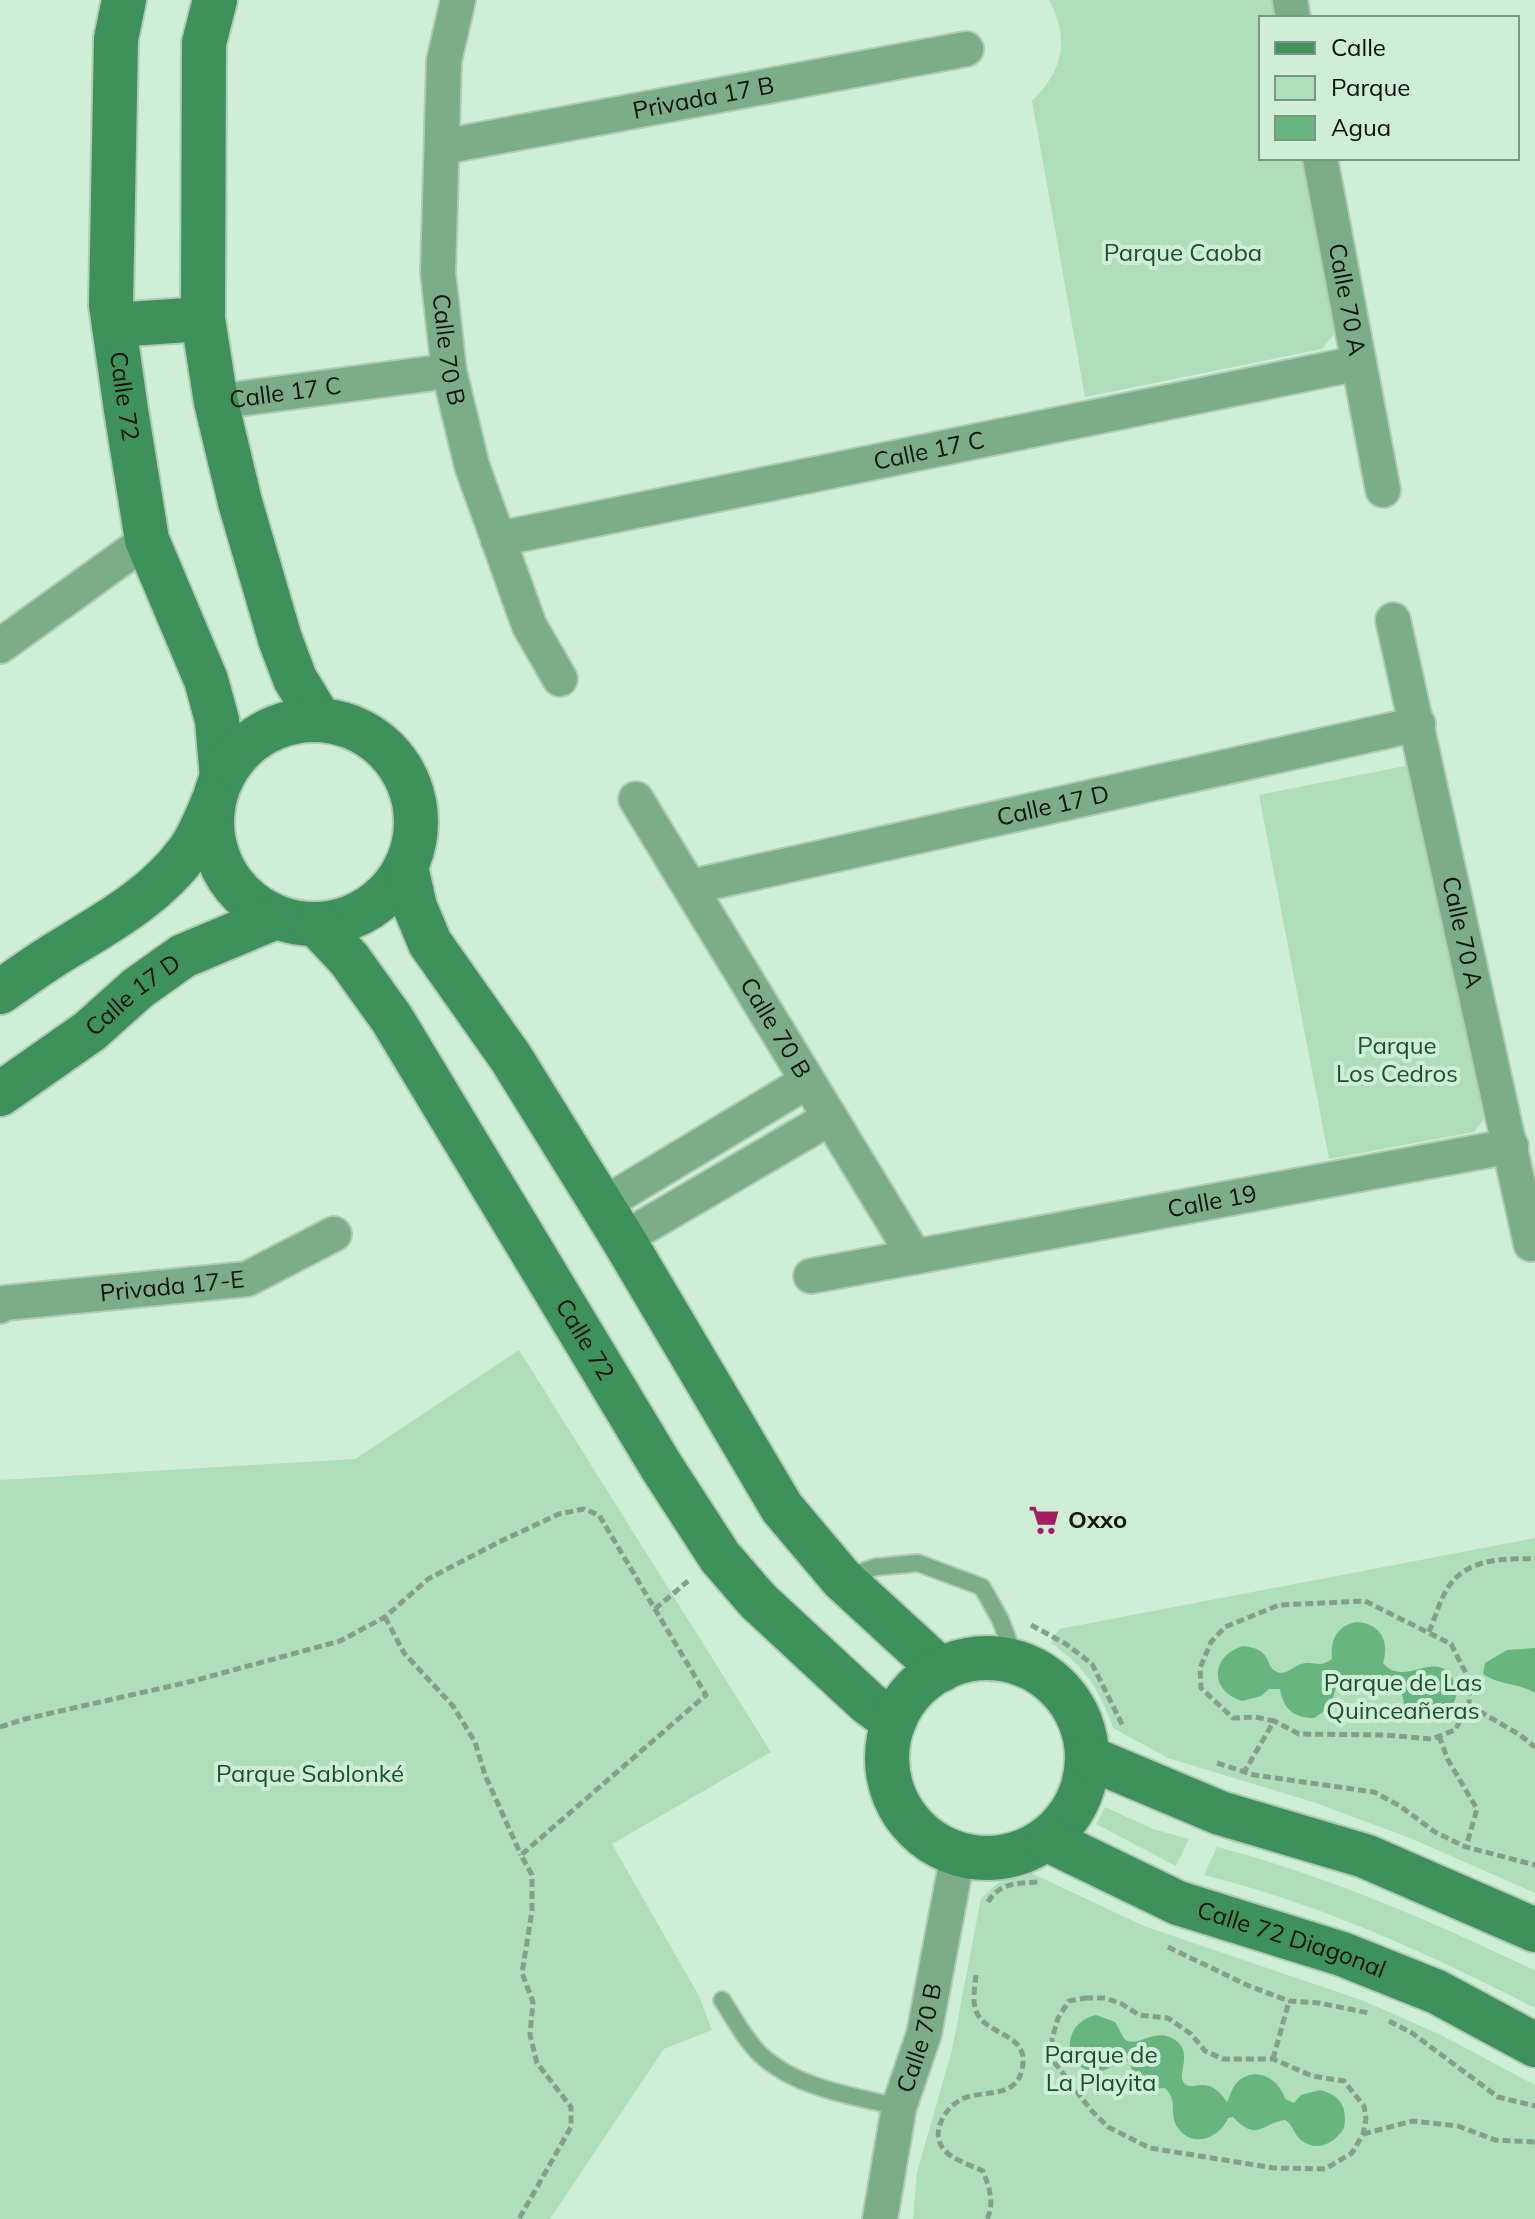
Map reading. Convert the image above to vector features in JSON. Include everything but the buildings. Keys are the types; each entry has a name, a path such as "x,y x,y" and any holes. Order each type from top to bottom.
{"main road":[{"name":"Calle 72","path":"124,0 116,39 111,305 147,540 206,680 217,720 218,789"},
{"path":"215,0 204,43 203,319 216,402 240,502 280,639 295,679 320,720"},
{"path":"114,325 203,319"},
{"path":"0,992 89,935 165,879 200,832 218,789 235,757 252,741 273,728 296,721 320,720 345,724 368,734 388,750 403,770 412,793 417,818 415,843 406,867 393,888 371,907 344,920 296,921 255,906 237,890 223,870 215,848 212,824 218,789"},
{"path":"406,867 415,907 430,943 511,1058 613,1222 782,1508 842,1579 941,1670"},
{"name":"Calle 72","path":"296,921 349,959 392,1019 661,1466 720,1557 767,1610 868,1703 894,1722"},
{"name":"Calle 17 D","path":"0,1094 90,1031 138,988 183,956 296,921"},
{"path":"985,1658 1017,1663 1048,1679 1064,1694 1080,1724 1087,1757 1077,1803 1063,1823 1046,1839 1026,1850 1004,1857 981,1858 958,1854 922,1835 897,1803 887,1763 894,1722 913,1692 941,1670 985,1658"},
{"path":"1087,1757 1220,1813 1365,1856 1535,1930"},
{"name":"Calle 72 Diagonal","path":"1046,1839 1178,1903 1342,1954 1437,1992 1535,2045"}],"street":[{"name":"Calle 70 B","path":"458,0 444,61 438,273 449,371 472,466 498,539 529,625 560,679"},
{"name":"Privada 17 B","path":"442,147 966,49"},
{"name":"Calle 70 A","path":"1320,160 1383,490"},
{"name":"Calle 17 C","path":"498,539 1359,363"},
{"name":"Calle 17 C","path":"216,402 449,371"},
{"path":"0,646 147,540"},
{"name":"Calle 70 A","path":"1393,620 1531,1244"},
{"name":"Calle 17 D","path":"690,887 1418,724"},
{"name":"Calle 70 B","path":"636,799 828,1119 915,1257"},
{"path":"613,1222 806,1082"},
{"path":"613,1222 828,1119"},
{"name":"Calle 19","path":"811,1276 1511,1146"},
{"name":"Privada 17-E","path":"0,1306 4,1303 247,1279 334,1234"},
{"name":"Calle 70 B","path":"880,2219 899,2107 924,2034 958,1854"}],"lane":[{"path":"842,1579 876,1567 918,1563 982,1587 1000,1619 1017,1663"},
{"path":"722,2000 762,2056 792,2075 822,2088 899,2107"}],"path":[{"path":"0,1727 193,1681 340,1641 385,1617 428,1579 559,1514 584,1509 599,1515 706,1695 521,1855"},
{"path":"1429,1632 1449,1586 1461,1575 1494,1558 1535,1559"},
{"path":"655,1609 695,1576"},
{"path":"1365,1601 1429,1632 1451,1644 1470,1681 1469,1705 1455,1730 1432,1739 1299,1734 1274,1721 1255,1717 1233,1718 1201,1688 1200,1668 1211,1642 1225,1627 1279,1605 1365,1601"},
{"path":"385,1617 404,1653 453,1706 475,1742 485,1775 532,1875 532,1911 522,1973 533,2002 530,2035 537,2063 571,2107 571,2127 519,2219"},
{"path":"1000,1619 1012,1618 1035,1626 1092,1664 1122,1725 1129,1730"},
{"path":"1469,1705 1535,1747"},
{"path":"1220,1813 1274,1721"},
{"path":"1439,1736 1448,1760 1477,1809 1466,1847"},
{"path":"1204,1758 1245,1772 1374,1792 1400,1806 1435,1832 1466,1847 1535,1865"},
{"path":"985,1910 989,1899 999,1888 1016,1883 1041,1882"},
{"path":"1156,1941 1249,1986 1289,2001 1378,2014 1412,2033 1498,2097 1535,2106"},
{"path":"976,1968 973,1998 976,2013 985,2023 1017,2043 1024,2065 1018,2080 1006,2090 964,2098 948,2109 937,2135 940,2147 954,2159 983,2171 991,2198 987,2219"},
{"path":"1105,1998 1139,2015 1168,2018 1191,2034 1205,2051 1223,2059 1273,2059 1312,2076 1344,2081 1364,2106 1366,2119 1363,2134 1352,2153 1325,2169 1274,2168 1150,2148 1108,2127 1055,2063 1052,2039 1058,2018 1069,2001 1105,1998"},
{"path":"1273,2059 1289,2001"},
{"path":"1363,2134 1413,2121 1458,2126 1495,2140 1535,2142"}],"green space":[{"name":"Parque Caoba","path":"1049,0 1273,0 1277,16 1259,16 1259,160 1304,160 1338,329 1322,349 1085,397 1032,101 1057,66 1061,41 1056,14"},
{"name":"Parque Los Cedros","path":"1405,766 1427,779 1493,1108 1474,1132 1329,1159 1259,795"},
{"name":"Parque Sablonké","path":"519,1350 771,1752 612,1844 699,1996 712,2030 664,2049 550,2219 0,2219 0,1480 355,1459"},
{"name":"Parque de Las Quinceañeras","path":"1535,1538 1535,1893 1410,1838 1316,1803 1168,1758 1113,1728 1090,1680 1051,1643 1059,1629"},
{"path":"1105,1807 1153,1829 1189,1839 1176,1866 1096,1824"},
{"path":"1217,1847 1299,1871 1378,1900 1532,1969 1535,1971 1535,2008 1374,1932 1291,1901 1204,1875"},
{"name":"Parque de La Playita","path":"1031,1873 1144,1926 1364,2001 1441,2035 1535,2085 1535,2219 913,2219 917,2172 952,2050 981,1898 998,1883"}],"water":[{"path":"1356,1622 1371,1626 1381,1635 1385,1647 1383,1663 1393,1670 1444,1669 1457,1693 1444,1715 1419,1719 1404,1704 1402,1694 1374,1677 1357,1676 1336,1688 1330,1707 1314,1718 1291,1711 1280,1689 1269,1689 1261,1696 1242,1701 1231,1696 1219,1682 1219,1665 1224,1657 1243,1646 1260,1651 1273,1670 1280,1673 1301,1664 1327,1662 1332,1659 1336,1635"},
{"path":"1535,1648 1535,1693 1483,1674 1485,1663 1507,1650"},
{"path":"1096,2015 1115,2022 1128,2041 1164,2035 1178,2042 1184,2055 1182,2080 1189,2086 1213,2088 1227,2102 1235,2085 1249,2075 1257,2074 1271,2079 1285,2099 1294,2103 1301,2095 1320,2090 1333,2095 1341,2103 1345,2114 1344,2128 1331,2142 1313,2146 1298,2138 1285,2120 1254,2130 1241,2125 1233,2117 1228,2118 1213,2135 1191,2138 1175,2123 1172,2098 1165,2088 1152,2088 1142,2083 1130,2063 1124,2060 1101,2071 1079,2066 1070,2048 1071,2038 1075,2028"}],"place":[{"name":"Oxxo","path":"1044,1520"}]}
